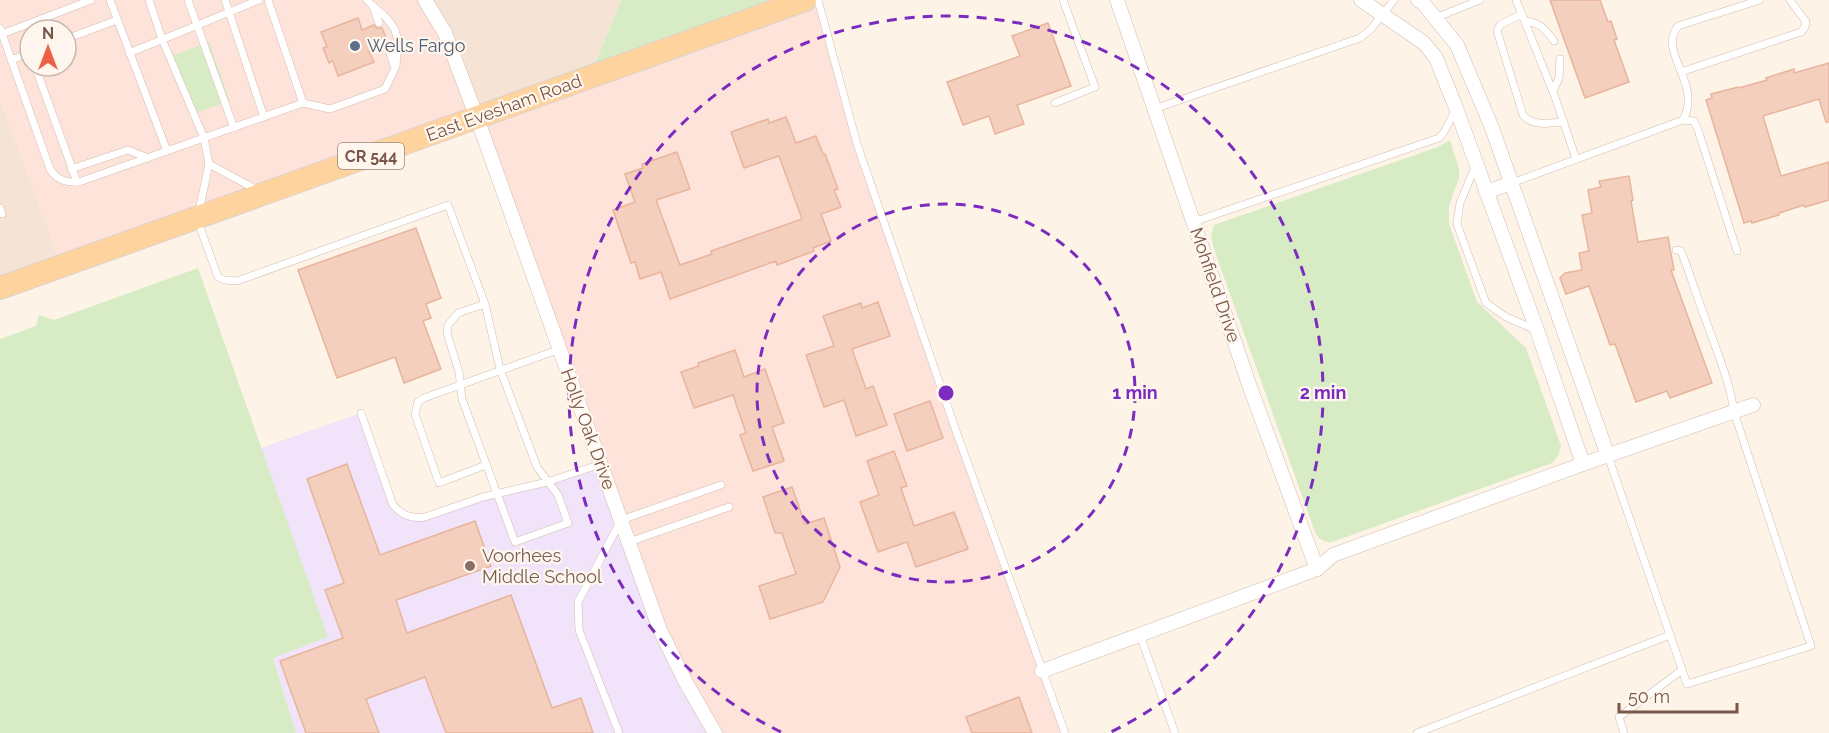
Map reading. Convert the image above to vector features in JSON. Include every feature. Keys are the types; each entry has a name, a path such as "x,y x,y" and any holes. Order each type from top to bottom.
{"main road":[{"name":"East Evesham Road","path":"0,288 805,0"}],"street":[{"name":"Holly Oak Drive","path":"425,0 444,33 477,118 660,630 673,660 715,733"},
{"name":"Mohfield Drive","path":"1117,0 1251,390 1317,569"},
{"path":"1361,0 1424,43 1436,58 1538,333 1583,464"},
{"path":"1418,0 1436,18 1457,45 1492,128 1608,456"},
{"path":"1485,192 1512,183"},
{"path":"1538,333 1562,326"},
{"path":"1042,671 1317,569 1333,555 1583,464 1754,405"}],"lane":[{"path":"91,0 1,31 50,169 62,181 76,182 303,104 330,109 385,89 395,68 399,41 391,20 370,3"},
{"path":"110,0 167,151"},
{"path":"149,0 162,39 204,138 210,164 197,218 218,277 237,281 448,205 485,304 500,369 537,467 558,495 568,523 515,542 462,399 459,372 448,341 448,326 452,318 458,313 485,304"},
{"path":"188,0 234,128"},
{"path":"225,0 264,117"},
{"path":"129,53 259,0"},
{"path":"268,0 303,104"},
{"path":"818,0 857,144 955,428 1065,733"},
{"path":"1055,104 1095,87 1063,0"},
{"path":"1154,109 1360,38 1371,29 1394,0"},
{"path":"1436,18 1480,0"},
{"path":"1516,0 1553,91 1576,159"},
{"path":"1683,120 1689,102 1687,88 1672,45 1672,33 1678,26 1760,0"},
{"path":"1681,72 1764,43 1802,33 1806,27 1806,21 1790,0"},
{"path":"370,3 379,23"},
{"path":"1554,41 1546,30 1536,22 1524,17 1500,26 1497,31 1523,115 1526,119 1541,124 1564,122"},
{"path":"78,35 117,20"},
{"path":"387,45 395,68"},
{"path":"11,60 18,57"},
{"path":"1553,91 1559,78 1560,59"},
{"path":"39,78 76,182"},
{"path":"1193,222 1439,138 1456,108"},
{"path":"1512,183 1683,120 1694,121 1737,251"},
{"path":"71,169 128,150 148,158"},
{"path":"210,164 265,194"},
{"path":"1476,164 1460,203 1457,224 1486,303 1506,317 1538,333"},
{"path":"1608,456 1688,684 1811,646 1734,412 1723,367 1691,274 1681,251 1676,249"},
{"path":"486,465 439,483 415,414 416,405 420,400 461,384 560,349"},
{"path":"361,413 393,505 399,512 416,518 483,497 547,482 601,464"},
{"path":"619,733 579,630 578,602 621,520 720,485"},
{"path":"629,542 729,507"},
{"path":"1140,635 1175,733"},
{"path":"1417,733 1670,635"},
{"path":"1624,733 1619,717 1682,670"}],"shaded area":[{"path":"0,0 425,0 477,118 62,267 0,99"},
{"path":"425,0 621,0 590,77 477,118"},
{"path":"818,0 857,144 1065,733 715,733 685,681 477,118"},
{"path":"0,99 62,267 0,288"},
{"name":"Voorhees Middle School","path":"361,413 393,505 416,518 601,464 646,591 715,733 296,733 273,657 327,636 261,448"}],"green space":[{"path":"621,0 805,0 590,77"},
{"path":"209,42 230,101 193,114 171,56"},
{"path":"1450,140 1459,169 1459,178 1449,206 1449,224 1477,302 1526,348 1561,446 1558,456 1552,463 1332,542 1324,541 1315,532 1215,252 1211,236 1214,225 1438,147"},
{"path":"198,268 328,637 273,658 296,733 0,733 0,339 36,326 39,315 54,320"}],"building":[{"path":"1550,0 1600,0 1608,22 1611,21 1617,39 1614,40 1629,82 1585,98"},
{"name":"Wells Fargo","path":"358,18 362,30 374,25 382,28 387,40 382,42 382,47 369,52 374,62 338,76 333,61 329,63 323,48 327,47 321,32"},
{"path":"1048,23 1071,86 1017,105 1024,124 995,134 989,116 963,125 947,82 1020,56 1012,36"},
{"path":"1829,63 1829,122 1826,122 1819,99 1763,116 1781,176 1829,162 1829,200 1805,207 1804,205 1752,223 1751,221 1744,223 1706,100 1712,98 1711,94 1767,80 1766,78 1794,69 1794,73"},
{"path":"786,117 796,143 816,136 838,189 834,190 841,207 821,214 831,241 813,248 814,251 777,265 776,261 670,299 661,272 640,279 635,262 631,263 613,210 635,202 625,174 643,168 642,164 677,152 690,189 656,200 680,265 712,254 711,251 802,219 779,156 744,168 731,132 768,119 769,123"},
{"path":"1629,176 1638,242 1668,237 1674,270 1671,270 1712,383 1670,398 1667,391 1636,402 1615,344 1610,345 1589,286 1566,294 1560,278 1565,273 1582,270 1579,253 1589,251 1582,215 1592,213 1588,190 1601,187 1599,181"},
{"path":"416,228 441,298 426,304 431,318 423,321 441,369 404,383 395,357 337,378 298,270"},
{"path":"878,302 890,336 852,349 866,389 873,386 887,425 856,436 844,400 824,407 806,355 834,346 823,316 861,303 862,308"},
{"path":"735,350 744,377 765,369 784,423 772,427 784,461 753,471 740,435 746,433 733,395 694,408 681,372 699,366 698,363"},
{"path":"930,401 943,438 907,451 894,414"},
{"path":"894,451 907,486 901,488 914,526 954,512 968,549 916,567 907,542 878,552 860,502 879,495 867,461"},
{"path":"347,464 380,555 475,521 491,566 396,600 407,633 511,595 552,708 581,698 593,733 446,733 425,677 366,699 379,733 306,733 280,661 343,638 325,590 344,583 307,479"},
{"path":"792,487 805,524 824,518 840,567 823,602 770,619 759,586 796,574 782,533 775,533 763,497"},
{"path":"1019,697 1032,733 972,733 966,717"}],"place":[{"name":"Wells Fargo","path":"355,46"},
{"name":"Voorhees Middle School","path":"470,566"}]}
